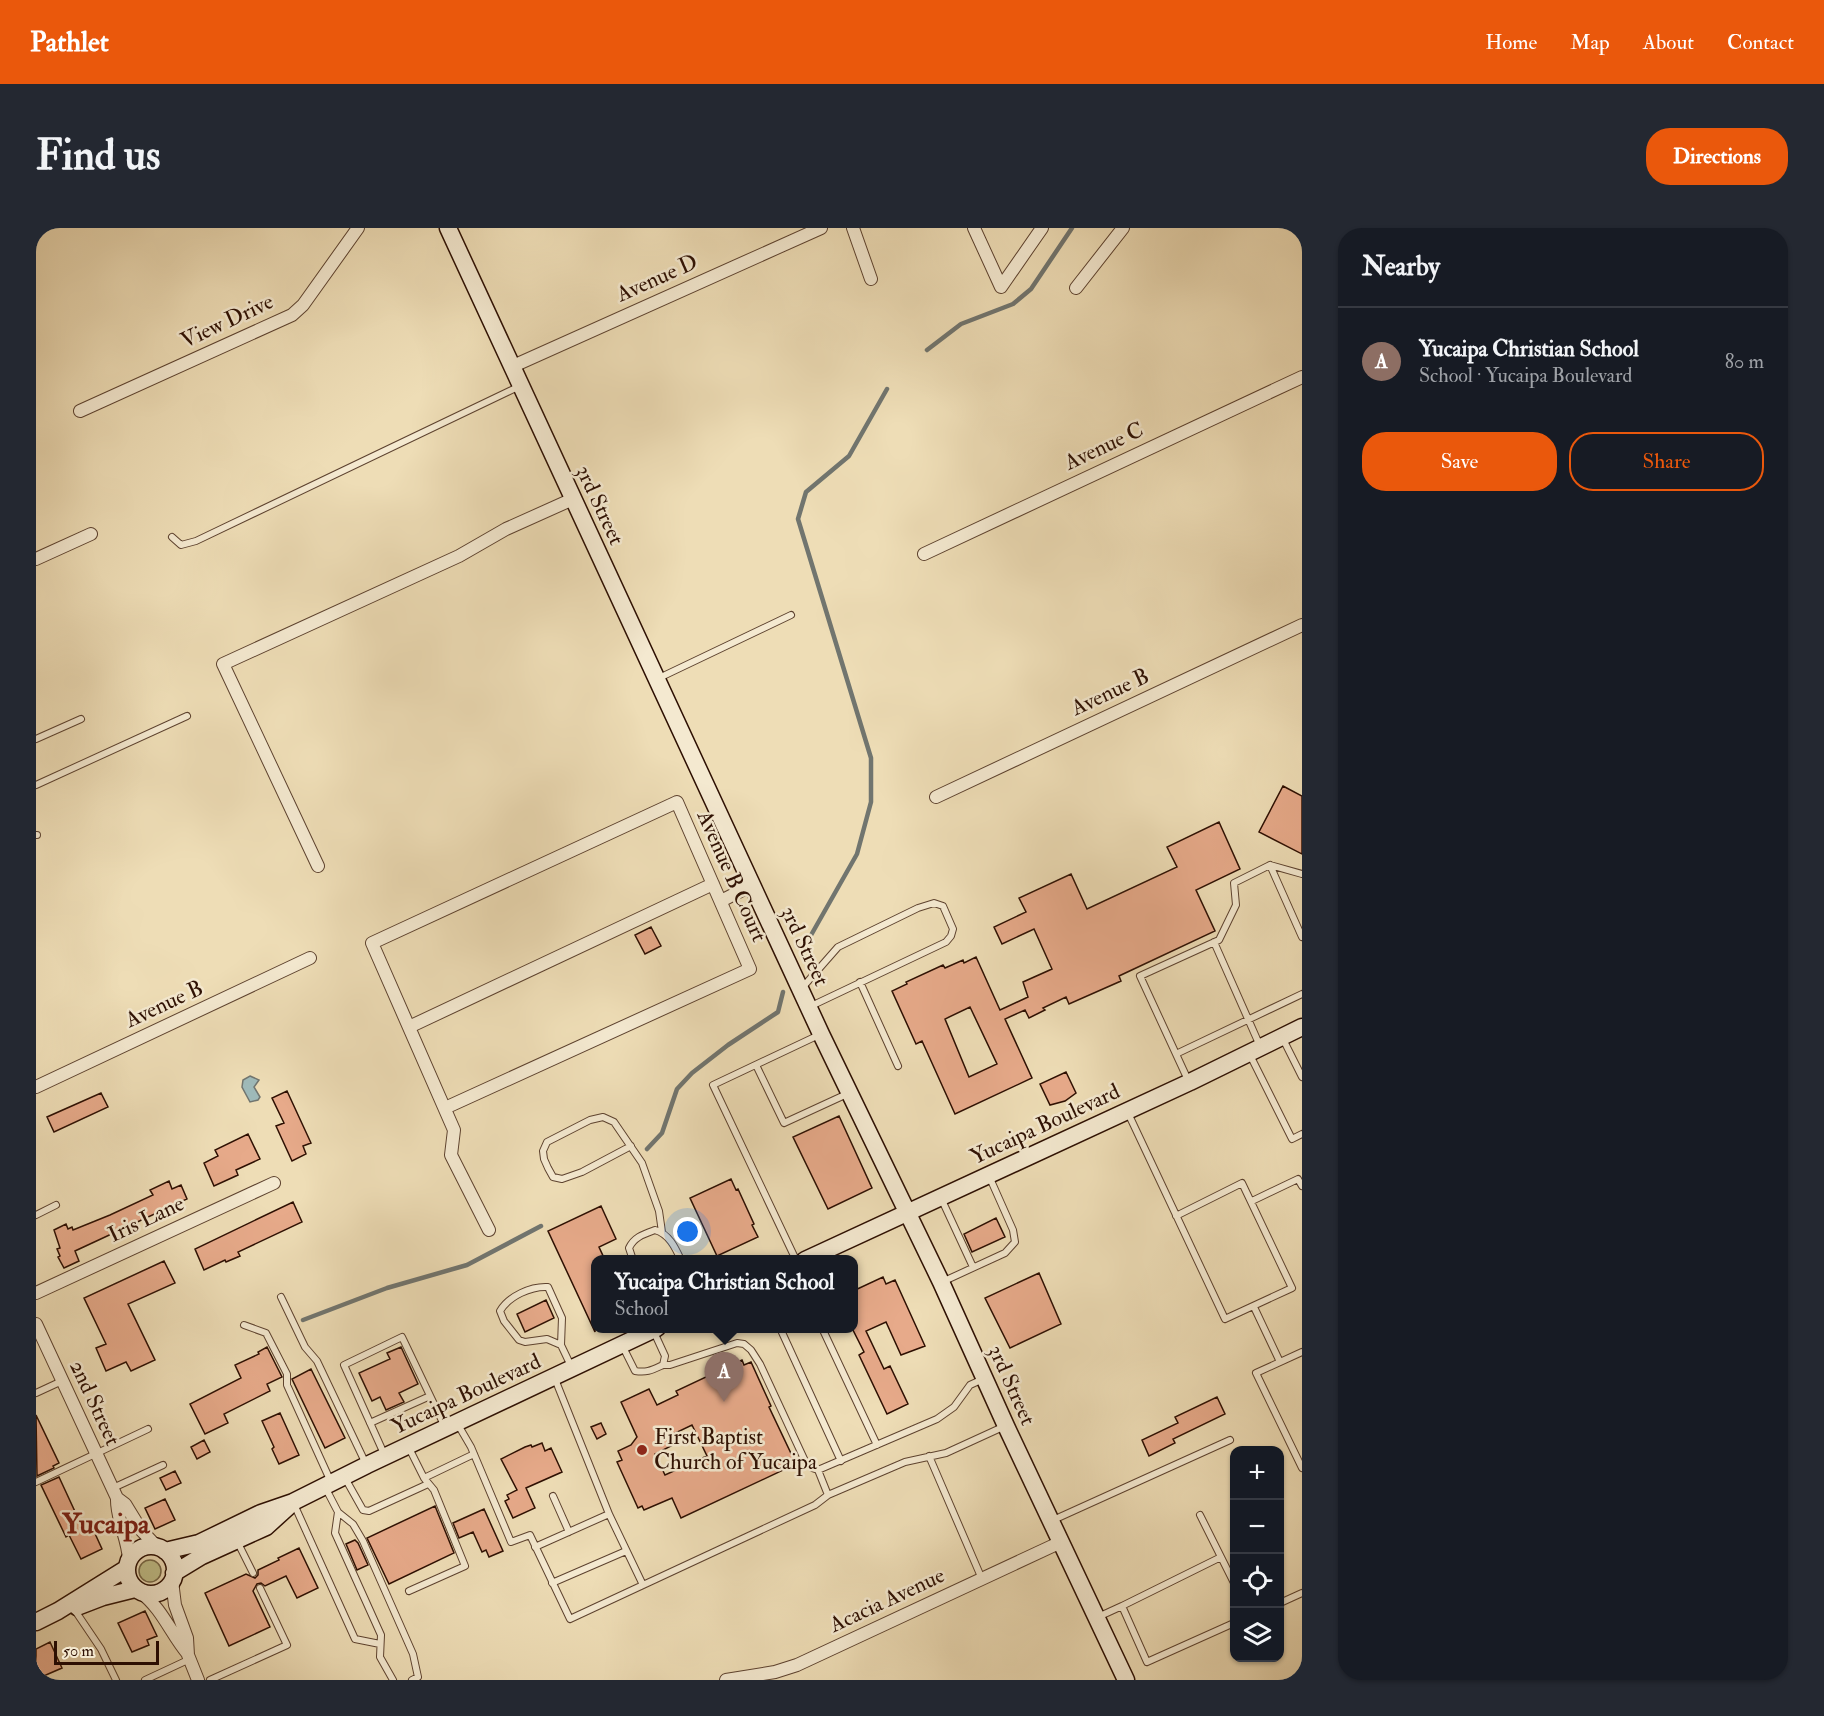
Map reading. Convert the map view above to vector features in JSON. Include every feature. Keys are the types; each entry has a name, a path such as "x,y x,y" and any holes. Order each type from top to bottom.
{"street":[{"name":"View Drive","path":"80,411 292,315 303,305 358,228"},
{"name":"Avenue D","path":"511,367 820,228"},
{"path":"853,228 871,279"},
{"path":"974,228 1001,287 1042,228"},
{"path":"1076,288 1123,228"},
{"name":"3rd Street","path":"453,230 511,367 821,1034 941,1282 1126,1680"},
{"name":"Avenue C","path":"924,554 1302,377"},
{"path":"318,866 223,664 459,556 506,529 573,499"},
{"path":"36,559 91,534"},
{"name":"Avenue B","path":"936,797 1302,625"},
{"name":"Avenue B Court","path":"446,1108 750,969 677,802 372,943 446,1108 454,1130 451,1155 489,1230"},
{"path":"409,1027 713,884"},
{"path":"721,901 752,885"},
{"name":"Avenue B","path":"36,1088 310,958"},
{"name":"Yucaipa Boulevard","path":"816,1255 1190,1082 1302,1026"},
{"name":"Iris Lane","path":"36,1293 274,1183"},
{"name":"2nd Street","path":"36,1324 40,1346 62,1381 115,1493 125,1504 141,1530 161,1549"},
{"name":"Yucaipa Boulevard","path":"161,1549 199,1542 261,1513 293,1502 408,1445 649,1333"},
{"name":"2nd Street","path":"115,1493 117,1509 126,1537 128,1564"},
{"name":"Yucaipa Boulevard","path":"173,1577 194,1560 266,1527 293,1502"},
{"name":"Acacia Avenue","path":"726,1680 775,1672 797,1665 1061,1542"},
{"path":"36,1622 67,1607 128,1564 135,1552 142,1548 161,1549 174,1565 175,1605 187,1638 189,1657 198,1680"},
{"path":"128,1564 129,1580 155,1605 189,1657"},
{"path":"67,1607 138,1590 153,1594 160,1592 173,1577"}],"lane":[{"path":"172,537 181,545 196,541 520,385"},
{"path":"656,679 792,615"},
{"path":"36,785 187,716"},
{"path":"36,739 81,719"},
{"path":"1270,865 1302,937"},
{"path":"1190,1082 1140,976 1219,940 1236,905 1234,883 1270,865 1302,874"},
{"path":"801,990 838,947 918,908 934,903 943,906 953,929 946,942 809,1007"},
{"path":"1214,942 1248,1020 1254,1049 1292,1139 1302,1134"},
{"path":"860,982 898,1066"},
{"path":"1176,1054 1302,994"},
{"path":"794,1255 713,1085 821,1034"},
{"path":"1282,1036 1301,1075"},
{"path":"756,1065 784,1123 850,1093"},
{"path":"1127,1111 1176,1216 1225,1319 1292,1288 1242,1183 1176,1216"},
{"path":"631,1146 582,1172 562,1179 554,1177 548,1168 543,1150 547,1142 590,1120 603,1117 614,1122 631,1146 642,1163 659,1212 663,1232 679,1255"},
{"path":"941,1282 1005,1253 1015,1242 1013,1230 989,1176"},
{"path":"1252,1201 1298,1179 1302,1186"},
{"path":"940,1197 973,1267"},
{"path":"36,1215 56,1205"},
{"path":"631,1255 629,1248 637,1238 655,1230 663,1232"},
{"path":"561,1345 547,1339 525,1342 519,1340 504,1321 500,1311 505,1303 537,1286 548,1287 562,1318 561,1345 572,1369"},
{"path":"281,1297 305,1347 317,1361 367,1465"},
{"path":"1254,1307 1280,1362"},
{"path":"244,1325 266,1333 287,1374 287,1385 334,1482 338,1512 335,1533 381,1635 380,1657 393,1680"},
{"path":"656,1333 665,1356 663,1365"},
{"path":"782,1333 841,1461"},
{"path":"824,1333 877,1445"},
{"path":"385,1456 344,1365 402,1337 430,1396 474,1454 511,1542 530,1535 570,1619 815,1505 828,1495 905,1462 946,1453 1006,1426"},
{"path":"622,1346 635,1371 645,1373 663,1365 670,1365 737,1343 744,1344 751,1350 760,1365 805,1461 818,1470 938,1419 954,1407 970,1385 984,1378"},
{"path":"1302,1352 1256,1372 1302,1468"},
{"path":"554,1378 609,1514 643,1585"},
{"path":"36,1393 62,1381"},
{"path":"370,1423 430,1396"},
{"path":"36,1482 148,1429"},
{"path":"1051,1522 1230,1440"},
{"path":"408,1445 426,1481 434,1490 465,1566 409,1591"},
{"path":"1294,1453 1302,1449"},
{"path":"334,1482 363,1510 369,1511 474,1454"},
{"path":"929,1456 982,1579"},
{"path":"115,1493 164,1465"},
{"path":"818,1470 828,1495"},
{"path":"553,1496 569,1532"},
{"path":"293,1502 355,1639 380,1644"},
{"path":"338,1512 353,1524 368,1551 413,1654 418,1677 412,1680"},
{"path":"535,1547 609,1514"},
{"path":"1200,1515 1230,1575"},
{"path":"237,1540 253,1573"},
{"path":"552,1583 626,1551"},
{"path":"1096,1618 1221,1557"},
{"path":"210,1680 287,1645 260,1588"},
{"path":"1284,1601 1302,1593"},
{"path":"1122,1606 1147,1662 1230,1625"},
{"path":"67,1607 101,1649 116,1680"},
{"path":"145,1680 189,1657"}],"shaded area":[{"path":"150,1560 158,1563 161,1571 158,1579 150,1582 142,1579 139,1571 142,1563"}],"water":[{"path":"250,1076 259,1080 254,1087 260,1097 250,1102 242,1087 243,1080"}],"building":[{"path":"1283,786 1302,796 1302,854 1259,832"},
{"path":"1219,822 1240,869 1196,890 1215,931 1119,976 1121,981 1069,1004 1066,997 1029,1018 1025,1010 1005,1019 1032,1078 955,1114 922,1041 916,1044 892,991 943,965 945,968 976,957 1000,1010 1028,997 1023,982 1052,969 1034,929 1002,944 994,927 1026,912 1019,898 1071,874 1087,909 1177,867 1167,847","holes":["970,1007 997,1064 969,1077 945,1019"]},
{"path":"651,927 661,946 645,954 635,935"},
{"path":"1066,1072 1076,1093 1065,1101 1050,1105 1040,1084"},
{"path":"287,1091 311,1143 303,1146 306,1154 292,1161 276,1126 284,1123 272,1098"},
{"path":"101,1093 108,1107 54,1132 47,1117"},
{"path":"839,1116 872,1188 828,1209 793,1137"},
{"path":"248,1134 260,1159 236,1170 238,1175 214,1186 204,1163 218,1156 215,1150"},
{"path":"731,1179 736,1190 738,1189 758,1237 717,1255 690,1198"},
{"path":"169,1181 172,1189 181,1185 187,1199 75,1251 79,1261 64,1268 58,1257 60,1256 57,1249 60,1248 54,1230 66,1224 68,1229 72,1227 73,1230 110,1215 153,1195 150,1190"},
{"path":"293,1202 302,1222 238,1252 240,1256 204,1270 195,1249"},
{"path":"601,1206 616,1239 599,1247 603,1255 591,1255 591,1323 548,1231"},
{"path":"996,1218 1005,1237 972,1252 964,1234"},
{"path":"164,1261 175,1283 128,1304 155,1360 131,1371 126,1362 106,1371 96,1348 106,1344 84,1298"},
{"path":"1039,1273 1061,1324 1010,1348 985,1298"},
{"path":"883,1277 886,1284 895,1280 925,1346 901,1355 886,1322 866,1331 884,1369 890,1366 908,1404 887,1414 859,1355 864,1352 854,1333 858,1333 858,1289"},
{"path":"546,1300 554,1318 525,1332 517,1314"},
{"path":"267,1347 282,1377 267,1384 270,1391 224,1414 228,1423 205,1434 190,1404 241,1378 235,1365 259,1354 258,1352"},
{"path":"401,1347 418,1384 399,1393 404,1402 386,1410 380,1397 372,1401 359,1373 390,1359 387,1353"},
{"path":"742,1360 744,1365 751,1362 796,1464 681,1518 672,1498 644,1510 642,1506 638,1508 617,1462 622,1460 618,1451 631,1445 637,1437 621,1402 649,1389 657,1405 678,1395 676,1391","holes":["692,1425 707,1456 665,1475 655,1454 675,1444 671,1435"]},
{"path":"311,1369 345,1438 325,1448 292,1379"},
{"path":"1217,1397 1225,1414 1173,1439 1175,1443 1149,1456 1142,1440 1178,1423 1175,1417"},
{"path":"280,1413 299,1455 279,1464 262,1421"},
{"path":"36,1415 59,1463 37,1476"},
{"path":"601,1423 606,1434 597,1439 591,1427"},
{"path":"204,1440 210,1452 197,1459 191,1447"},
{"path":"542,1443 545,1451 551,1448 562,1472 526,1488 535,1508 513,1518 505,1501 509,1499 507,1495 517,1490 501,1459 525,1447"},
{"path":"175,1471 181,1483 166,1490 160,1478"},
{"path":"59,1477 84,1531 92,1527 102,1549 81,1559 69,1535 66,1537 41,1485"},
{"path":"165,1499 175,1520 155,1529 145,1508"},
{"path":"435,1506 454,1553 389,1584 367,1538"},
{"path":"484,1509 503,1551 489,1557 486,1550 482,1552 473,1532 459,1538 453,1523"},
{"path":"355,1540 368,1565 357,1570 346,1544"},
{"path":"299,1548 318,1588 297,1598 286,1576 265,1586 261,1583 257,1584 253,1591 270,1627 229,1646 205,1593 246,1574 255,1578 258,1570"},
{"path":"145,1611 157,1636 147,1640 149,1645 132,1652 118,1623"},
{"path":"50,1642 62,1668 39,1678 36,1671 36,1649"}],"waterway":[{"path":"927,350 961,324 1013,304 1031,289 1072,228"},
{"path":"806,944 857,854 871,802 871,758 798,519 806,492 849,456 887,389"},
{"path":"647,1149 662,1133 677,1089 692,1073 728,1045 778,1012 783,992"},
{"path":"303,1320 387,1288 467,1265 541,1226"}],"place":[{"name":"Yucaipa Christian School","path":"724,1402"},
{"name":"First Baptist Church of Yucaipa","path":"642,1450"}],"district":[{"name":"Yucaipa","path":"106,1524"}]}
